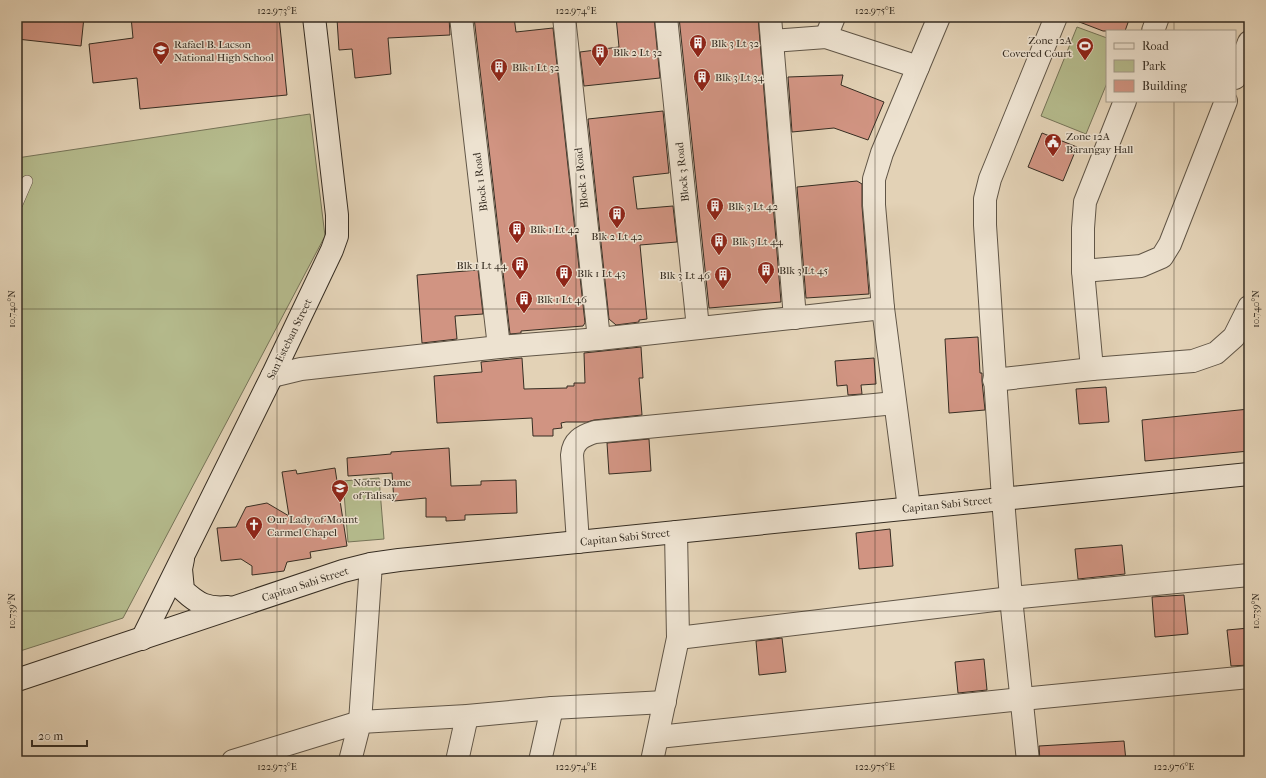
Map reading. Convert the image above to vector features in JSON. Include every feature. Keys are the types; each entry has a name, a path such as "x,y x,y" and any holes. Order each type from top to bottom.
{"street":[{"name":"San Esteban Street","path":"142,639 272,376 332,250 337,236 337,216 314,17"},
{"name":"Block 1 Road","path":"461,17 499,347"},
{"name":"Block 2 Road","path":"564,17 599,339"},
{"name":"Block 3 Road","path":"666,17 698,328"},
{"path":"770,17 795,318"},
{"path":"826,37 834,17"},
{"path":"909,508 883,308 874,205 874,179 882,153 939,17"},
{"path":"1028,761 1011,598 994,380 984,225 985,199 990,179 1056,17"},
{"path":"1153,30 1158,17"},
{"path":"772,41 826,37 918,67"},
{"path":"1236,75 1249,42"},
{"path":"1092,369 1084,271 1083,228 1085,202 1125,102"},
{"path":"1084,271 1140,266 1162,257 1170,244 1226,102"},
{"path":"994,380 1092,369 1193,361 1216,353 1234,337 1249,307"},
{"path":"272,376 301,369 499,347 599,339 883,308"},
{"path":"578,542 572,448 576,440 586,435 595,432 895,403"},
{"name":"Capitan Sabi Street","path":"17,680 343,571 372,564 1249,474"},
{"path":"652,761 678,638 676,532"},
{"path":"185,550 181,569 183,590 197,602 216,608 239,606"},
{"path":"350,761 360,722 372,564"},
{"path":"678,638 1011,598 1249,575"},
{"path":"658,737 1249,677"},
{"path":"233,761 360,722 467,716 552,708 665,702"},
{"path":"540,761 552,708"},
{"path":"457,761 467,716"}],"lane":[{"path":"17,204 26,181"}],"green space":[{"name":"Zone 12A Covered Court","path":"1077,27 1106,38 1106,85 1086,134 1041,116"},
{"path":"310,114 325,236 123,618 17,652 17,158"},
{"path":"379,478 384,539 348,542 343,481"}],"building":[{"path":"17,17 84,17 81,46 17,39"},
{"path":"131,17 279,17 287,95 140,109 137,78 93,83 89,44 133,38"},
{"path":"359,17 449,17 450,35 388,38 391,74 355,78 352,49 339,50 337,19"},
{"path":"474,17 514,17 516,32 553,28 585,323 583,326 521,331 521,333 510,334"},
{"path":"616,17 654,17 660,78 584,86 580,52 619,47"},
{"path":"679,17 758,17 781,302 709,308"},
{"path":"1130,17 1125,30 1106,31 1069,18"},
{"path":"843,75 841,85 884,102 868,140 834,128 792,132 788,77"},
{"path":"663,111 669,173 633,177 637,209 673,206 677,242 640,245 647,319 639,320 639,322 616,325 609,319 588,119"},
{"name":"Zone 12A Barangay Hall","path":"1042,133 1077,147 1063,181 1028,167"},
{"path":"857,181 862,184 862,206 869,294 806,298 797,187"},
{"path":"478,270 483,314 455,316 457,339 422,343 417,275"},
{"path":"978,337 980,373 982,373 985,410 949,413 945,339"},
{"path":"641,347 643,378 639,378 642,415 587,422 561,423 562,428 553,429 553,436 533,436 532,418 437,423 434,376 482,372 481,362 522,358 524,389 567,388 567,386 574,386 574,383 585,383 584,353"},
{"path":"874,358 876,384 861,385 862,394 848,395 847,385 837,386 835,361"},
{"path":"1106,387 1109,422 1079,424 1076,389"},
{"path":"1249,409 1249,451 1145,461 1142,420"},
{"path":"649,439 651,471 609,474 607,443"},
{"path":"449,448 451,486 481,485 481,481 516,480 517,513 465,515 465,520 446,521 446,517 426,517 426,498 394,501 392,473 348,476 347,458 391,454 391,452"},
{"path":"335,468 347,546 310,552 311,558 287,562 284,571 252,575 252,566 241,559 221,561 217,528 236,527 246,507 267,503 289,516 282,472 296,470 297,474"},
{"path":"890,529 893,566 859,569 856,533"},
{"path":"1122,545 1125,574 1078,579 1075,549"},
{"path":"1184,595 1188,634 1155,637 1152,597"},
{"path":"1249,628 1249,665 1231,666 1227,630"},
{"path":"782,638 786,672 759,675 756,641"},
{"path":"984,659 987,690 958,693 955,662"},
{"path":"1124,741 1126,761 1040,761 1039,746"}],"place":[{"name":"Blk 3 Lt 32","path":"698,58"},
{"name":"Zone 12A Covered Court","path":"1085,61"},
{"name":"Rafael B. Lacson National High School","path":"161,65"},
{"name":"Blk 2 Lt 32","path":"600,67"},
{"name":"Blk 1 Lt 32","path":"499,82"},
{"name":"Blk 3 Lt 34","path":"702,92"},
{"name":"Zone 12A Barangay Hall","path":"1053,157"},
{"name":"Blk 3 Lt 42","path":"715,221"},
{"name":"Blk 2 Lt 42","path":"617,229"},
{"name":"Blk 1 Lt 42","path":"517,244"},
{"name":"Blk 3 Lt 44","path":"719,256"},
{"name":"Blk 1 Lt 44","path":"520,280"},
{"name":"Blk 3 Lt 45","path":"766,285"},
{"name":"Blk 1 Lt 43","path":"564,288"},
{"name":"Blk 3 Lt 46","path":"723,290"},
{"name":"Blk 1 Lt 46","path":"524,314"},
{"name":"Notre Dame of Talisay","path":"340,503"},
{"name":"Our Lady of Mount Carmel Chapel","path":"254,540"}]}
